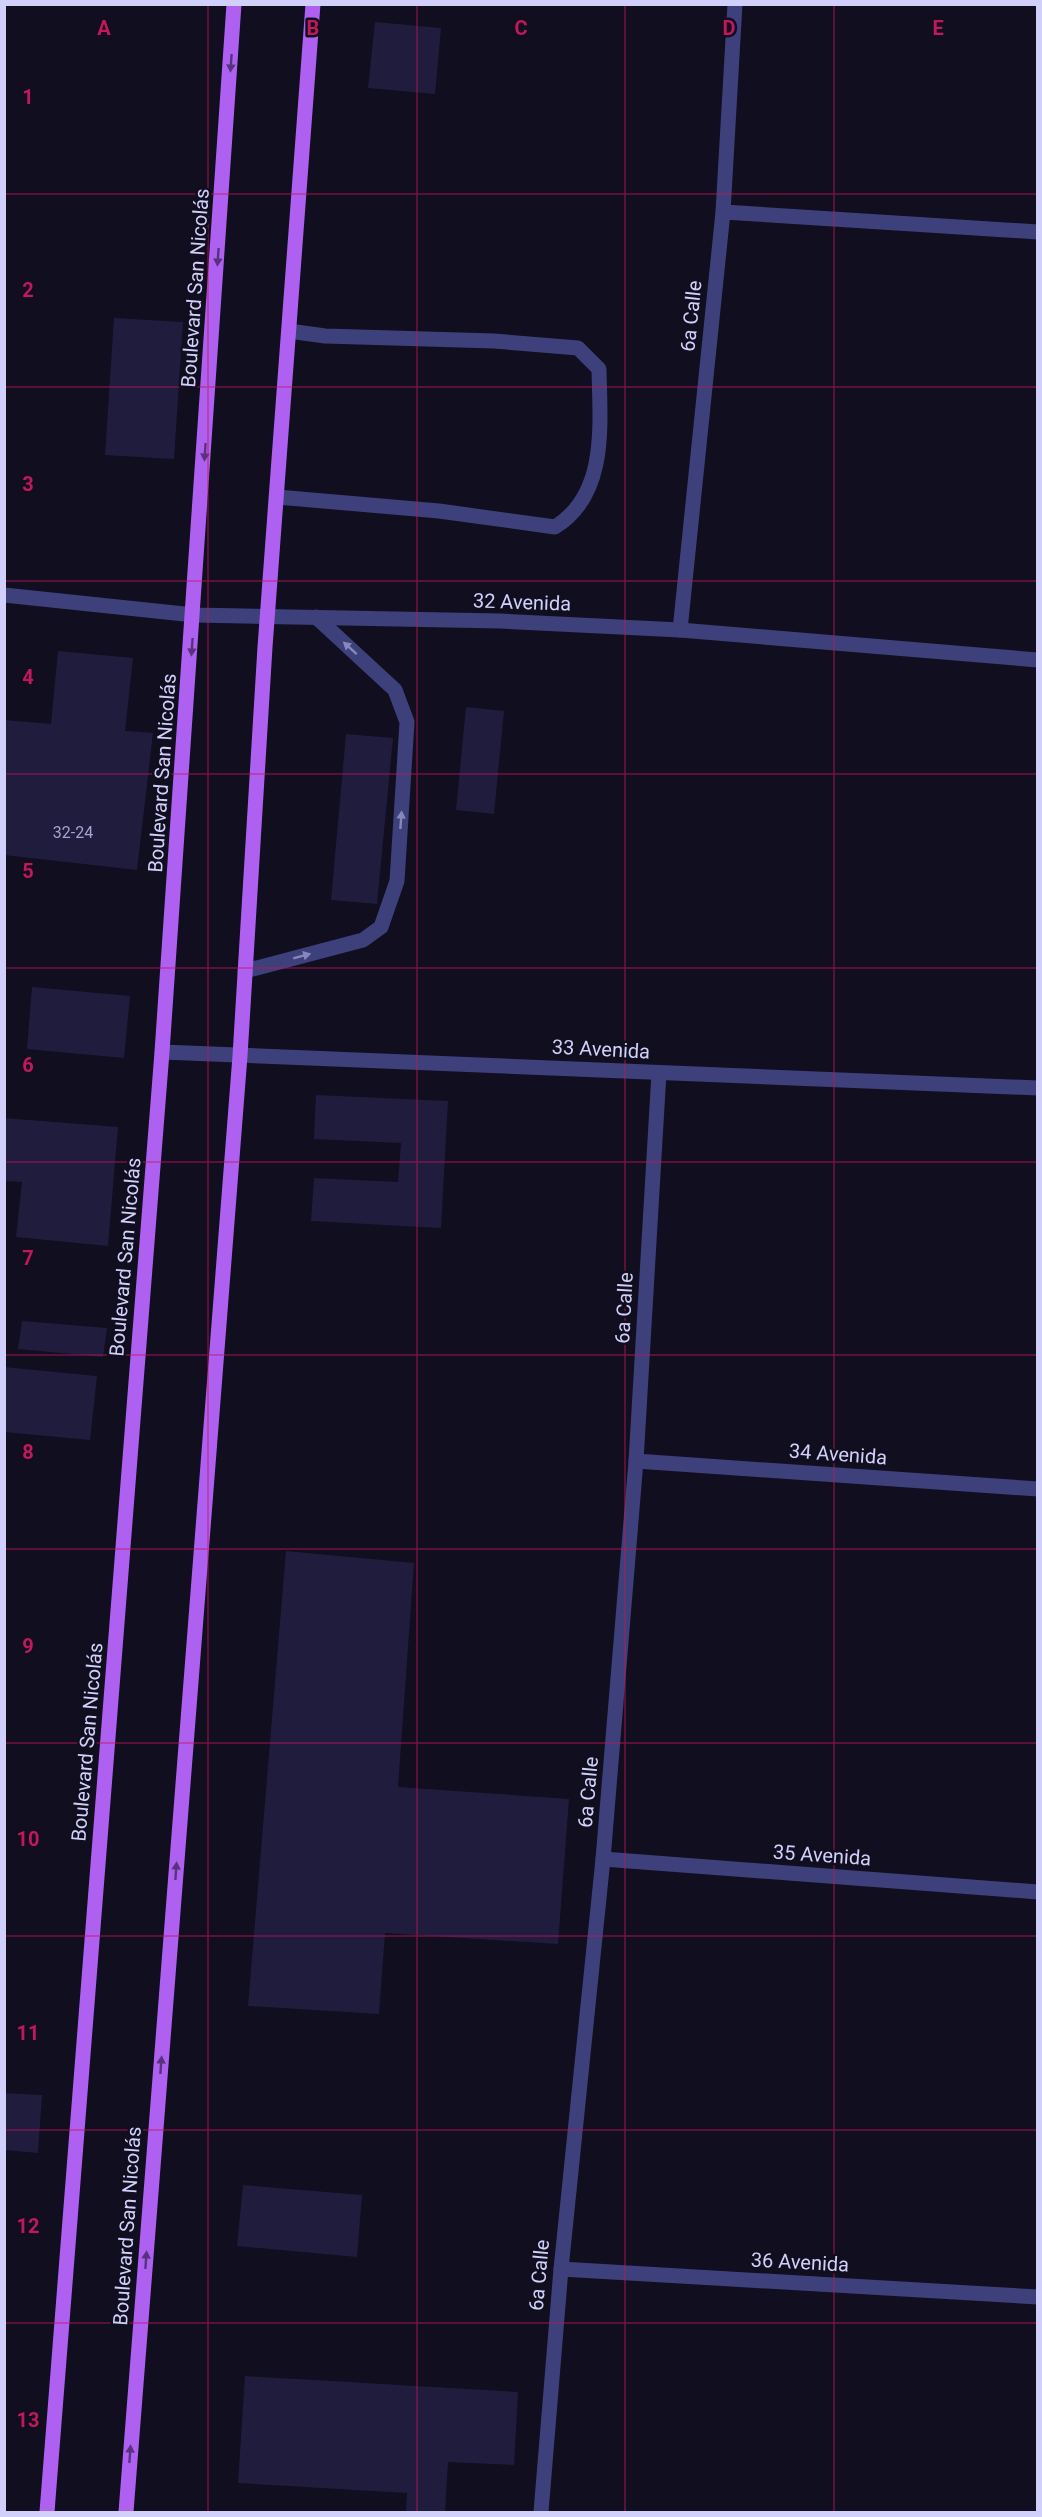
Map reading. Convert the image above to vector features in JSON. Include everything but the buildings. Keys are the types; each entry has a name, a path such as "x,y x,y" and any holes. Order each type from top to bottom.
{"main road":[{"name":"Boulevard San Nicolás","path":"47,2512 162,1052 194,615 234,4"},
{"name":"Boulevard San Nicolás","path":"126,2512 240,1056 268,616 313,4"}],"street":[{"name":"6a Calle","path":"680,630 723,212 735,4"},
{"path":"723,212 1038,232"},
{"path":"277,497 439,511 555,527 572,517 587,495 601,444 599,369 578,348 494,342 325,336 289,331"},
{"name":"32 Avenida","path":"4,596 194,615 500,621 680,630 1038,660"},
{"path":"245,971 363,940 381,927 398,881 407,722 395,690 316,616"},
{"name":"33 Avenida","path":"162,1052 1038,1088"},
{"name":"6a Calle","path":"541,2512 561,2269 603,1859 636,1461 659,1073"},
{"name":"34 Avenida","path":"636,1461 1038,1489"},
{"name":"35 Avenida","path":"603,1859 1038,1892"},
{"name":"36 Avenida","path":"561,2269 1038,2297"}]}
